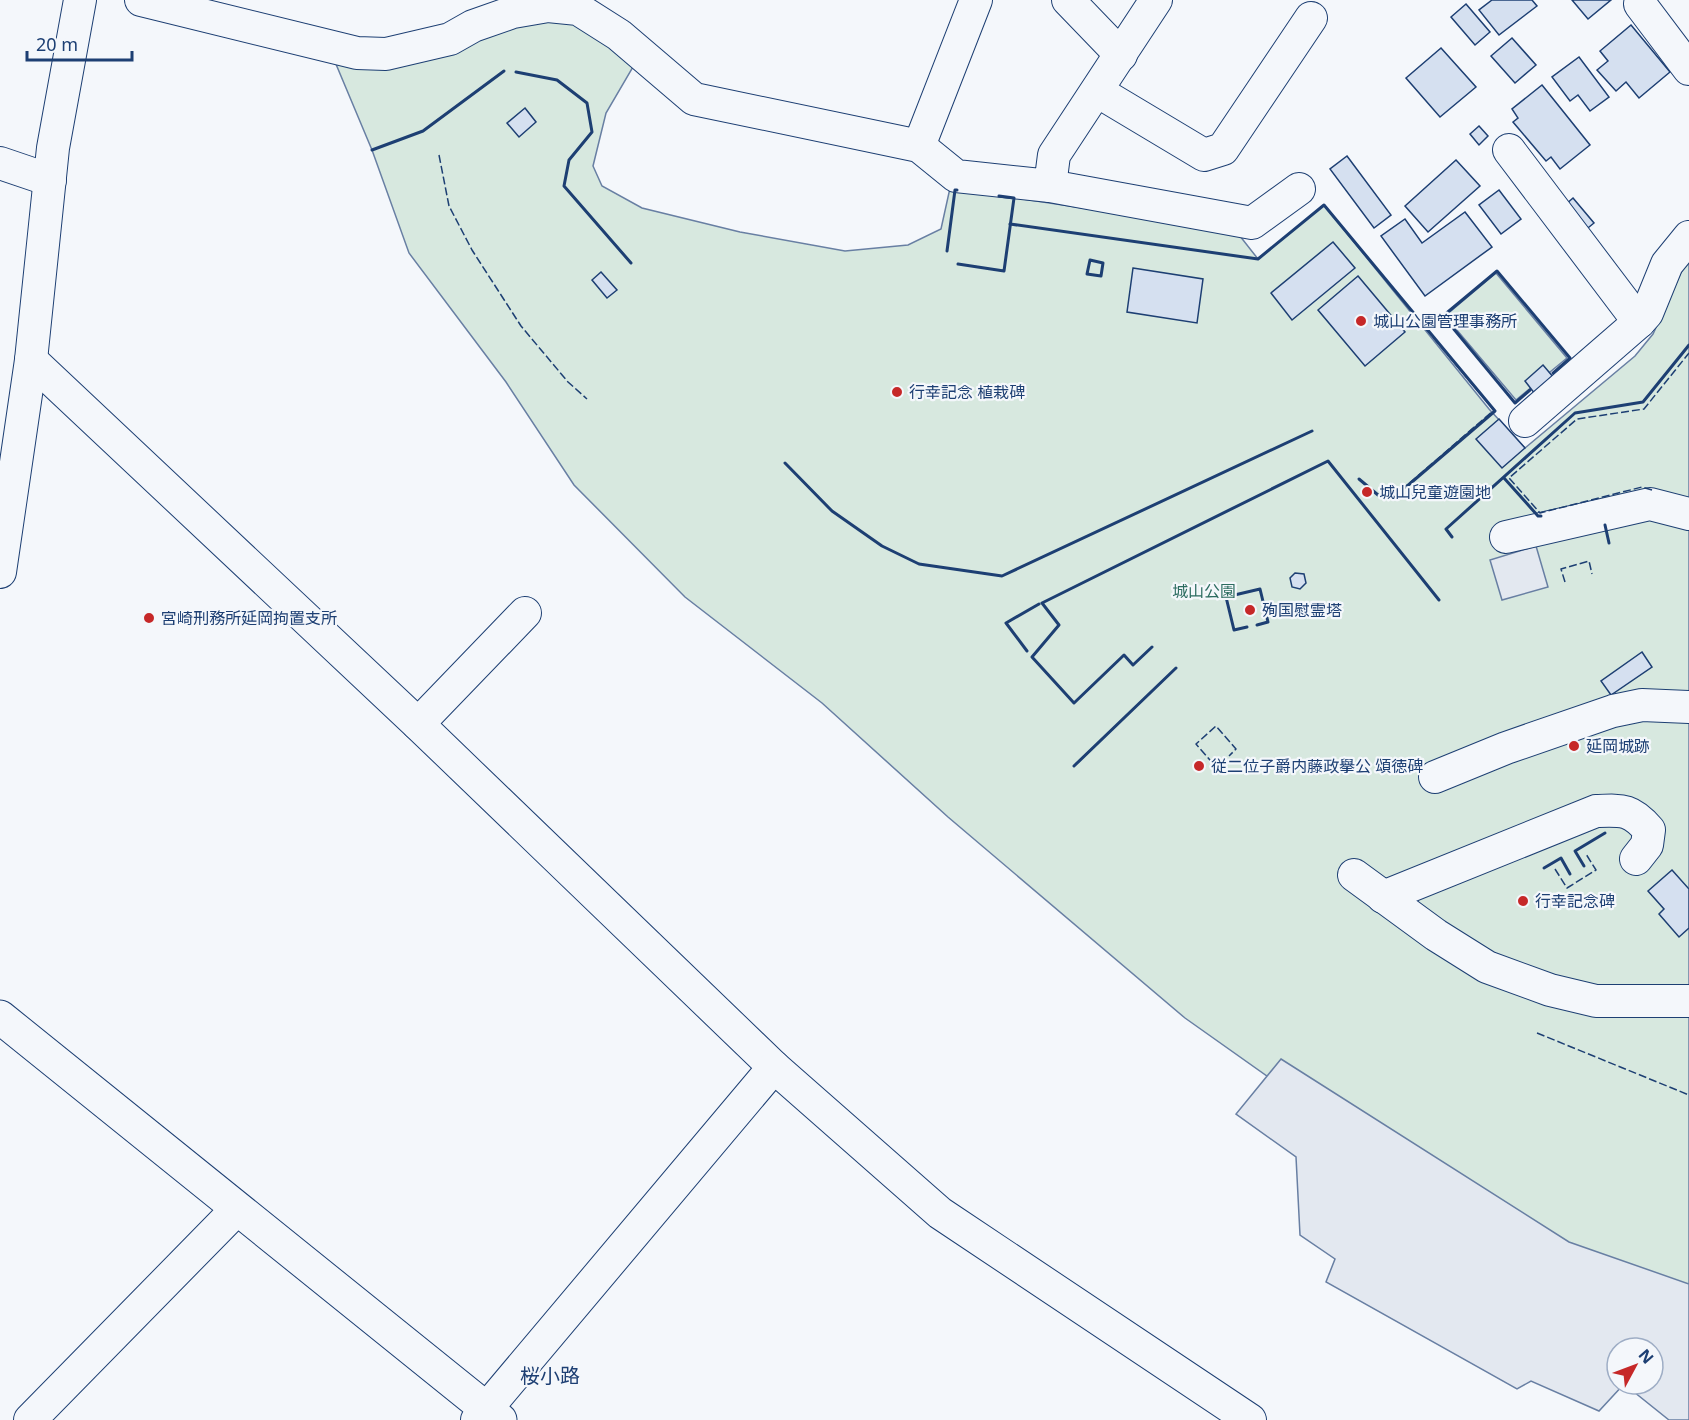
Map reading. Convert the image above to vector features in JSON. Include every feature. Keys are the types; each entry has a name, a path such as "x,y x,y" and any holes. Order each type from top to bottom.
{"street":[{"path":"0,572 31,360 53,148 80,0"},
{"path":"141,0 357,52 386,54 450,39 473,26 513,12 548,6 578,9 619,35 694,99 919,146 956,176 1050,186 1252,223 1299,189"},
{"path":"919,146 976,0"},
{"path":"1068,0 1121,55"},
{"path":"1050,186 1054,155 1156,0"},
{"path":"1640,4 1689,69"},
{"path":"1097,91 1204,156 1223,149 1311,18"},
{"path":"1509,150 1639,322"},
{"path":"0,163 50,180"},
{"path":"1525,421 1639,322 1647,313 1667,264 1689,237"},
{"path":"31,360 418,724 774,1067 940,1213 1250,1420"},
{"path":"1506,537 1650,504 1689,514"},
{"path":"418,724 525,613"},
{"path":"1435,777 1506,748 1613,711 1642,705 1689,707"},
{"path":"1383,897 1596,811 1614,810 1636,815 1649,830 1647,844 1636,859"},
{"path":"1354,875 1487,967 1550,990 1596,1001 1689,1001"},
{"path":"0,1017 488,1417 774,1067"},
{"path":"30,1420 237,1209"}],"green space":[{"name":"城山公園","path":"522,15 580,20 633,67 606,113 593,166 602,186 642,208 740,232 845,251 908,245 941,229 950,188 1236,231 1258,259 1324,205 1489,409 1525,448 1635,356 1653,334 1689,255 1689,1305 1387,1161 1185,1018 948,817 822,703 685,597 574,485 506,382 409,253 372,150 333,57"},
{"path":"1496,273 1567,358 1516,400 1445,316"}],"shaded area":[{"path":"1536,546 1548,587 1502,600 1490,560"},
{"path":"1281,1059 1569,1242 1689,1284 1689,1420 1669,1420 1639,1396 1665,1396 1665,1336 1605,1336 1605,1396 1613,1396 1599,1411 1531,1381 1517,1389 1326,1282 1335,1259 1300,1235 1296,1157 1236,1114"}],"building":[{"path":"1492,0 1532,0 1537,6 1499,35 1479,10"},
{"path":"1572,0 1611,0 1588,19"},
{"path":"1466,4 1490,32 1475,45 1451,17"},
{"path":"1631,25 1670,72 1639,98 1626,82 1616,91 1597,70 1608,61 1600,51"},
{"path":"1512,38 1536,65 1515,83 1491,56"},
{"path":"1441,48 1476,87 1440,117 1406,78"},
{"path":"1579,57 1609,97 1590,111 1578,95 1570,101 1552,77"},
{"path":"1542,85 1590,145 1560,169 1551,157 1546,161 1513,122 1518,118 1512,109"},
{"path":"525,108 536,122 519,137 507,123"},
{"path":"1479,126 1488,136 1479,145 1470,134"},
{"path":"1347,156 1391,215 1374,228 1330,169"},
{"path":"1456,160 1480,186 1428,232 1405,206"},
{"path":"1499,190 1521,219 1501,234 1479,205"},
{"path":"1573,198 1594,223 1578,236 1557,212"},
{"path":"1465,212 1492,247 1425,296 1381,236 1405,219 1422,243"},
{"path":"1333,242 1355,268 1292,320 1271,293"},
{"path":"1133,268 1203,279 1197,323 1127,312"},
{"path":"601,272 617,290 607,298 592,280"},
{"name":"城山公園管理事務所","path":"1358,276 1405,332 1365,366 1318,310"},
{"path":"1543,365 1554,378 1535,394 1525,381"},
{"path":"1499,419 1525,448 1502,468 1476,439"},
{"path":"1295,573 1304,574 1306,583 1300,589 1292,587 1290,578"},
{"path":"1642,652 1652,667 1611,695 1601,681"},
{"path":"1672,870 1689,889 1689,928 1679,937 1659,914 1664,909 1648,891"}],"fence":[{"path":"439,155 449,206 472,250 521,326 568,382 587,399"},
{"path":"1416,498 1405,487 1494,410 1422,324"},
{"path":"1652,490 1642,487 1540,513 1509,478 1577,419 1644,409 1689,353"},
{"path":"1565,582 1561,569 1589,561 1592,574"},
{"path":"1221,763 1216,767 1196,744 1216,726 1236,749 1229,756"},
{"path":"1555,869 1567,888 1596,870 1586,854"},
{"path":"1537,1033 1689,1095"}],"wall":[{"path":"372,150 423,131 504,71"},
{"path":"516,72 557,80 587,103 592,132 569,160 564,186 631,263"},
{"path":"947,251 955,190 957,190"},
{"path":"958,264 1004,271 1014,198 999,196"},
{"path":"1010,224 1258,259 1324,205 1495,411 1406,487"},
{"path":"1090,260 1103,263 1101,276 1087,274 1090,260"},
{"path":"1530,390 1515,403 1443,316 1497,271 1570,358 1553,373"},
{"path":"1452,537 1446,529 1575,413 1643,402 1689,345"},
{"path":"785,463 832,511 882,546 919,564 1002,576 1312,431"},
{"path":"1152,647 1133,665 1124,655 1074,703 1032,657 1059,625 1042,603 1328,461 1439,600"},
{"path":"1504,478 1538,516 1541,516"},
{"path":"1359,479 1378,495"},
{"path":"1605,525 1609,543"},
{"path":"1247,627 1234,630 1226,597 1260,589 1268,622 1257,625"},
{"path":"1027,651 1006,623 1039,604"},
{"path":"1074,766 1176,668"},
{"path":"1584,866 1575,851 1605,833"},
{"path":"1544,868 1561,858 1570,874"}],"place":[{"name":"城山公園管理事務所","path":"1361,321"},
{"name":"行幸記念 植栽碑","path":"897,392"},
{"name":"城山兒童遊園地","path":"1367,492"},
{"name":"殉国慰霊塔","path":"1250,610"},
{"name":"宮崎刑務所延岡拘置支所","path":"149,618"},
{"name":"延岡城跡","path":"1574,746"},
{"name":"従二位子爵内藤政擧公 頌徳碑","path":"1199,766"},
{"name":"行幸記念碑","path":"1523,901"}],"district":[{"name":"桜小路","path":"550,1376"}]}
